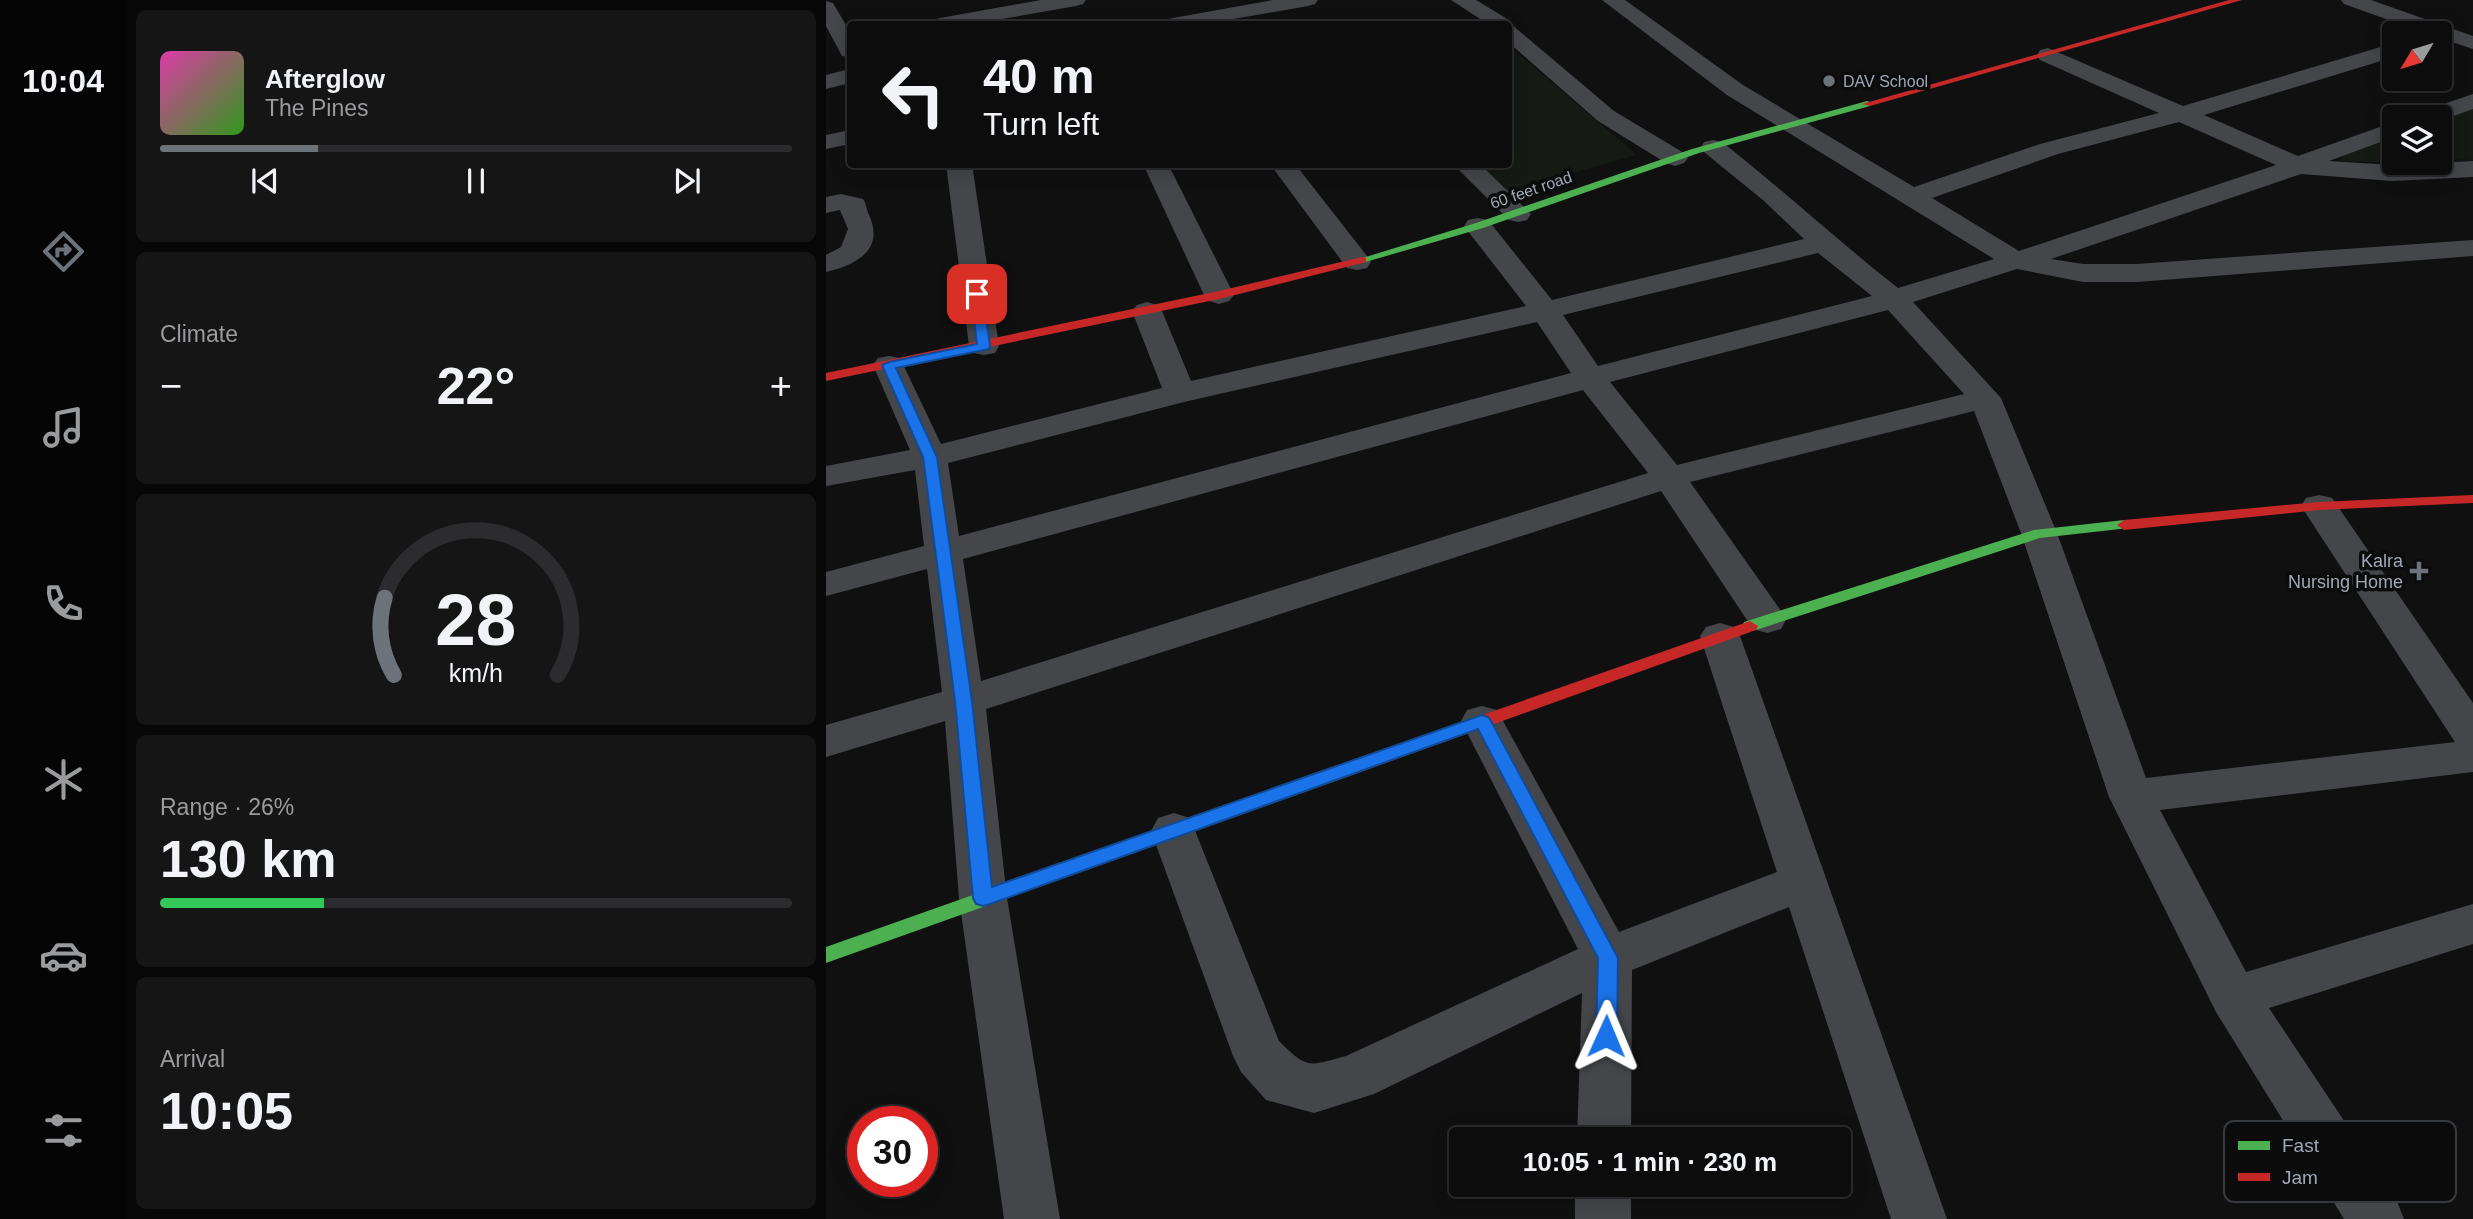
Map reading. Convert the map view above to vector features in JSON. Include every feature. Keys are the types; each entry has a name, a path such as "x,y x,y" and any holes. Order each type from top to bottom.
{"street":[{"path":"956,21 1076,0"},
{"path":"1170,20 1308,0"},
{"path":"1461,0 1497,21"},
{"path":"1612,0 1735,90 2017,261 2083,273 2137,273 2473,248"},
{"name":"60 feet road","path":"826,377 984,346 1357,262 1518,214 1675,158 2238,0"},
{"path":"2351,0 2408,21"},
{"path":"1045,4 1055,21"},
{"path":"826,7 847,42"},
{"path":"2452,31 2473,25"},
{"path":"1512,33 1606,116 1675,158"},
{"path":"2452,37 2473,43"},
{"path":"1914,197 2049,149 2182,114 2382,54"},
{"path":"2048,55 2299,166 2392,173 2473,169"},
{"path":"826,82 847,77"},
{"path":"2452,108 2473,101"},
{"path":"826,584 1894,299 2017,261 2299,166 2382,133"},
{"path":"826,142 847,138"},
{"path":"1713,147 1773,195 1824,243 1894,299 1985,398 2039,533 2131,797 2234,998 2313,1121"},
{"path":"960,168 984,346"},
{"path":"1157,168 1219,295"},
{"path":"1285,168 1357,262"},
{"path":"1469,168 1518,214"},
{"path":"826,205 841,202 854,205 853,210 862,229 856,250 849,257 826,264"},
{"path":"1478,226 1545,311 1590,378 1669,477 1767,620"},
{"path":"826,476 930,457 1180,393 1545,311 1824,243"},
{"path":"1147,310 1180,393"},
{"path":"889,365 930,457 964,701 983,898 1032,1219"},
{"path":"826,741 964,701 1669,477 1985,398"},
{"path":"826,955 1720,636 2039,533 2319,506 2473,499"},
{"path":"2319,506 2473,736"},
{"path":"1720,636 1919,1219"},
{"path":"1482,721 1608,958 1604,1127"},
{"path":"2131,797 2473,756"},
{"path":"1174,831 1259,1056 1285,1083 1314,1089 1354,1077 1608,958 1804,881"},
{"path":"2234,998 2473,924"},
{"path":"1603,1219 1604,1197"},
{"path":"2365,1202 2376,1219"}],"shaded area":[{"path":"1512,49 1637,155 1502,193 1476,168 1512,168"},
{"path":"2473,108 2473,160 2452,159 2452,114"},
{"path":"2382,135 2382,162 2343,161 2338,148"}],"traffic: fast":[{"path":"1362,260 1480,226 1696,151 1867,104"},
{"path":"1750,626 2039,533 2124,525"},
{"path":"826,955 1360,765"}],"traffic: jam":[{"path":"1867,104 2238,0"},
{"path":"826,377 1219,295 1362,260"},
{"path":"2124,525 2319,506 2473,499"},
{"path":"1360,765 1750,626"}],"place":[{"name":"DAV School","path":"1829,81"},
{"name":"Kalra Nursing Home","path":"2419,571"}],"route":[{"path":"977,294 984,346 889,365 930,457 964,701 983,898 1482,721 1608,958 1606,1036"}]}
